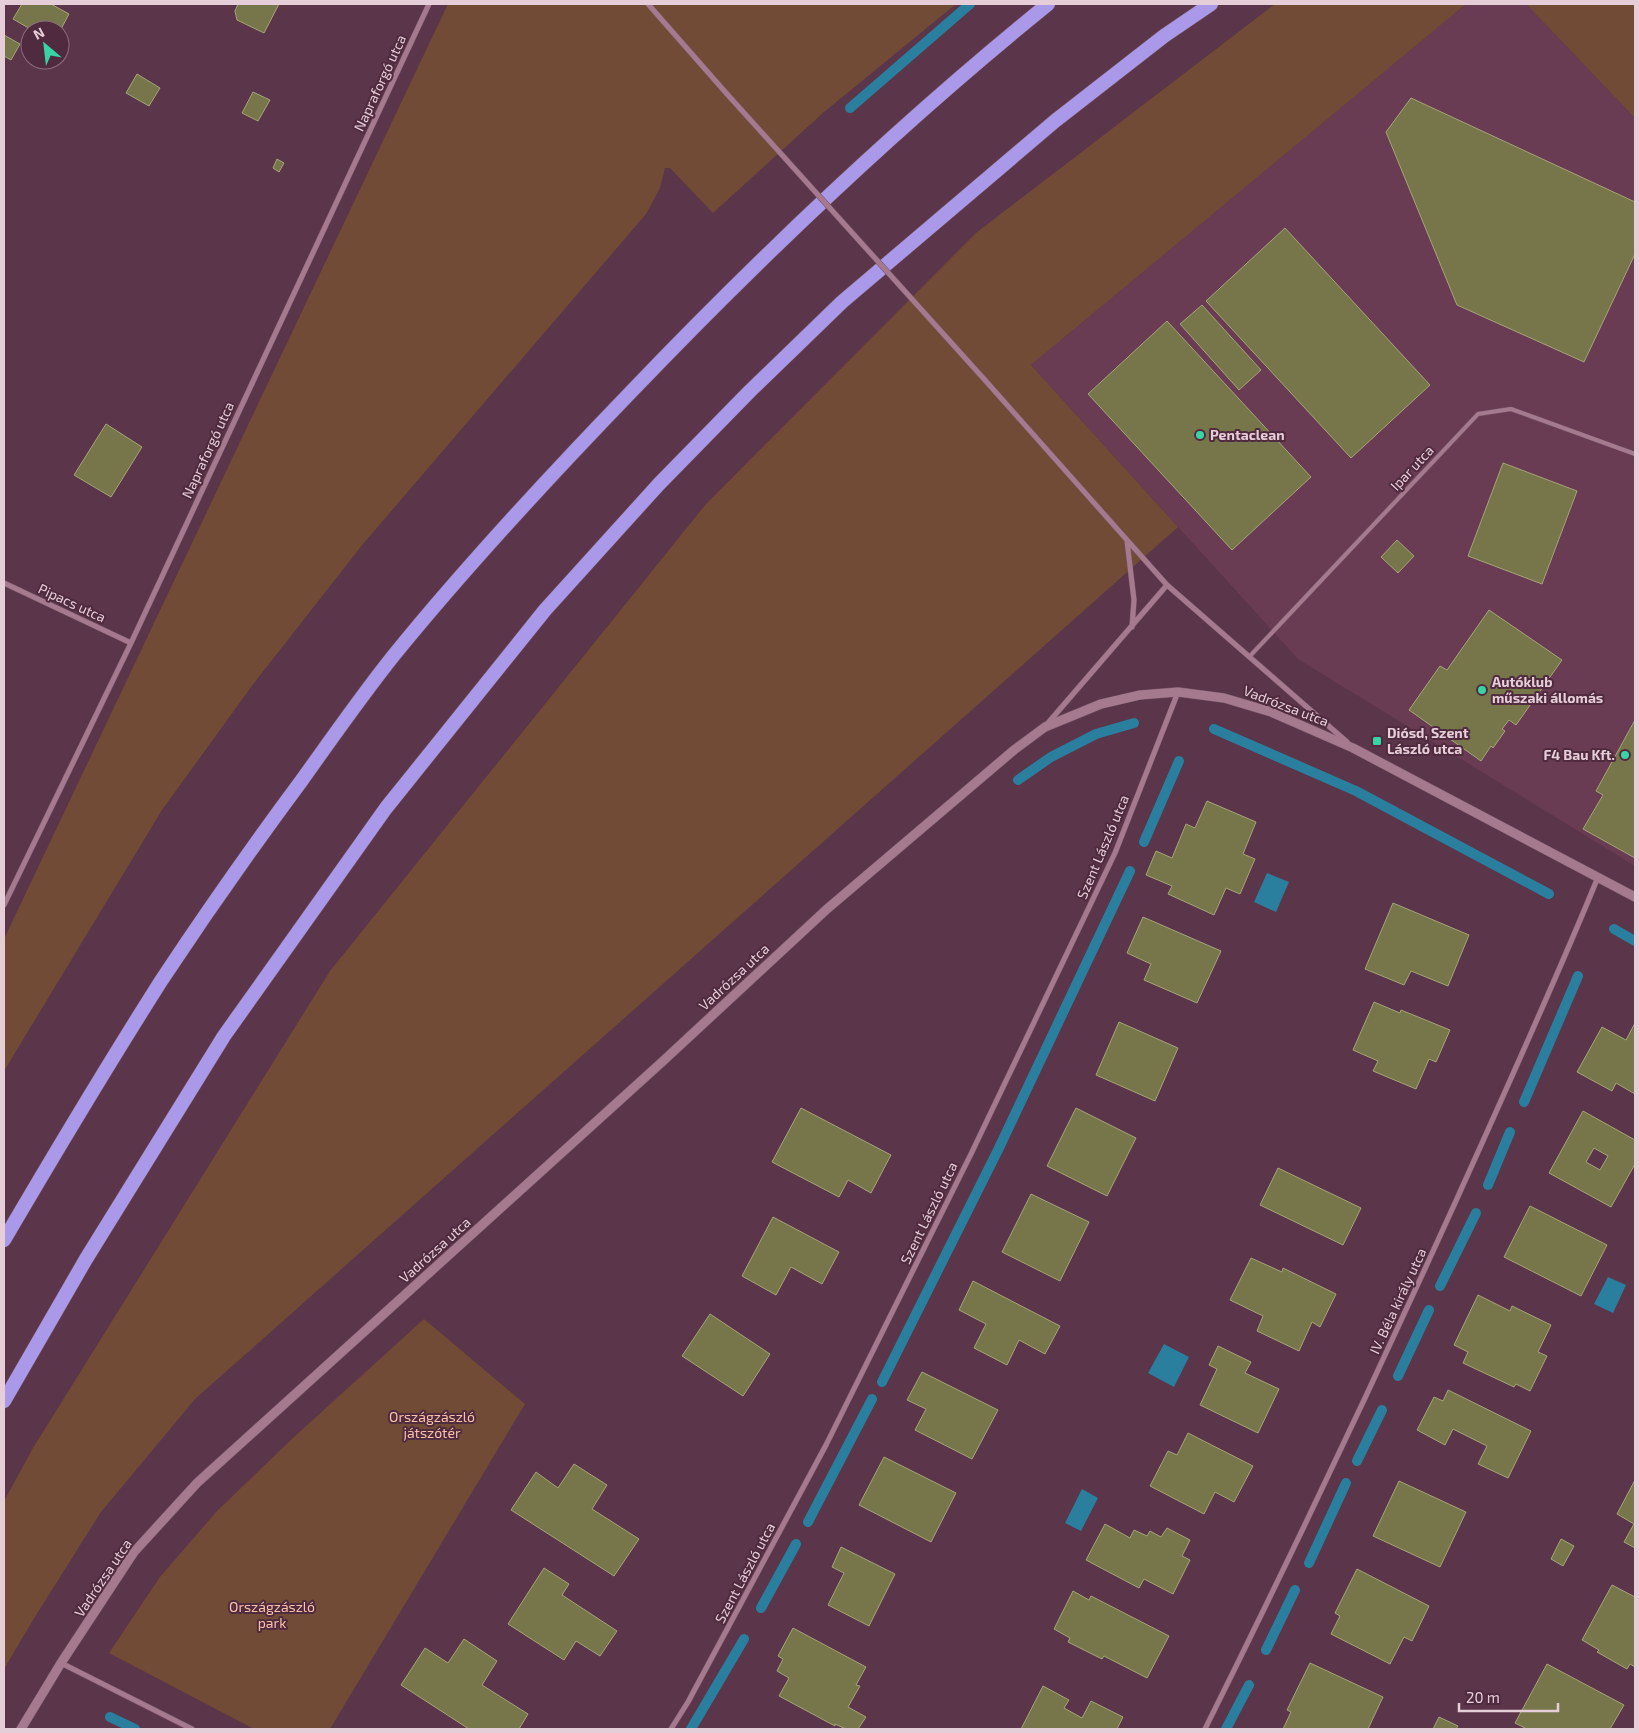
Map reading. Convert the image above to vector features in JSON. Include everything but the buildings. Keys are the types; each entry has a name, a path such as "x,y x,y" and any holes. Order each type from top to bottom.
{"highway":[{"path":"4,1240 92,1091 164,978 245,858 382,672 411,636 478,557 587,437 695,325 798,224 873,155 986,54 1048,4"},
{"path":"4,1401 86,1259 224,1036 386,808 462,711 546,610 659,484 750,391 842,302 1054,122 1164,36 1211,4"}],"street":[{"name":"Napraforgó utca","path":"4,905 131,643 429,4"},
{"path":"648,4 1167,586 1353,748"},
{"path":"1127,540 1134,600 1132,627"},
{"name":"Pipacs utca","path":"4,583 131,643"},
{"path":"1045,727 1167,586"},
{"name":"Vadrózsa utca","path":"21,1729 61,1663 134,1552 197,1483 827,909 1014,750 1045,727 1101,704 1140,695 1178,692 1224,698 1271,712 1353,748 1635,897"},
{"name":"Szent László utca","path":"671,1729 688,1702 826,1445 971,1154 1115,853 1178,692"},
{"name":"IV. Béla király utca","path":"1205,1729 1282,1572 1442,1233 1564,960 1598,877"},
{"path":"61,1663 192,1729"}],"lane":[{"name":"Ipar utca","path":"1249,657 1478,414 1511,410 1635,454"}],"shaded area":[{"path":"1466,4 1526,4 1635,118 1635,866 1298,659 1031,365"}],"green space":[{"path":"448,4 956,4 824,112 713,213 670,168 665,168 660,188 646,214 363,544 254,683 162,810 4,1071 4,939"},
{"path":"1275,4 1466,4 1031,365 1178,527 195,1399 101,1512 4,1669 4,1501 33,1448 330,971 706,504 976,233"},
{"path":"1526,4 1635,4 1635,118"},
{"name":"Országzászló park","path":"424,1319 525,1404 330,1729 254,1729 109,1653 160,1577 217,1511 294,1437"}],"water":[{"path":"1267,873 1289,882 1276,912 1254,902"},
{"path":"1608,1277 1626,1285 1613,1313 1594,1304"},
{"path":"1164,1344 1189,1357 1174,1387 1148,1373"},
{"path":"1082,1489 1098,1498 1081,1531 1065,1523"}],"waterway":[{"path":"850,108 970,4"},
{"path":"1018,780 1051,757 1096,734 1134,723"},
{"path":"1214,729 1356,791 1549,894"},
{"path":"1144,842 1179,761"},
{"path":"882,1382 998,1150 1130,871"},
{"path":"1614,929 1635,941"},
{"path":"1524,1102 1578,976"},
{"path":"1488,1185 1510,1132"},
{"path":"1440,1286 1476,1213"},
{"path":"1398,1376 1429,1310"},
{"path":"808,1522 872,1399"},
{"path":"1357,1461 1382,1410"},
{"path":"1309,1563 1346,1483"},
{"path":"761,1608 796,1544"},
{"path":"1266,1650 1295,1590"},
{"path":"691,1729 744,1639"},
{"path":"1226,1729 1249,1685"},
{"path":"110,1717 135,1729"}],"place":[{"name":"Pentaclean","path":"1200,435"},
{"name":"Autóklub műszaki állomás","path":"1482,690"},
{"name":"Diósd, Szent László utca","path":"1377,741"},
{"name":"F4 Bau Kft.","path":"1625,755"}],"park label":[{"name":"Országzászló játszótér","path":"432,1425"}]}
